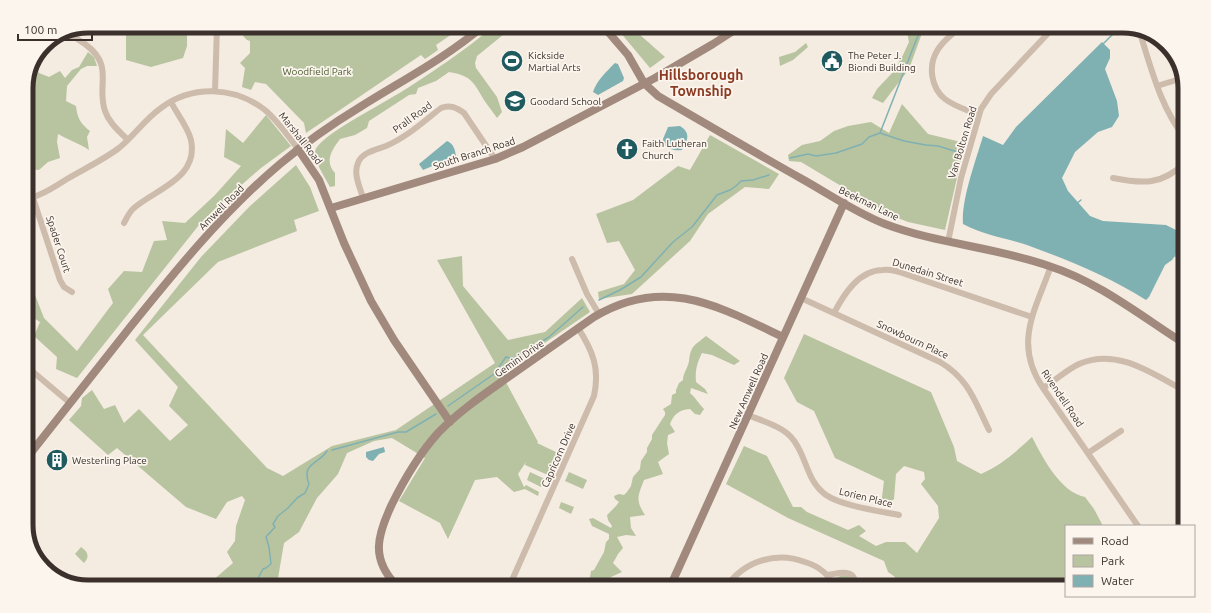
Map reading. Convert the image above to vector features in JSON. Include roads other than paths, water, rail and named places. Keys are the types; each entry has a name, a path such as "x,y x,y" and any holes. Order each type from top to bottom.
{"street":[{"path":"215,90 217,33"},
{"name":"Amwell Road","path":"33,450 173,275 212,229 258,184 298,149 353,111 432,63 473,33"},
{"name":"Beekman Lane","path":"609,33 628,55 644,83 658,96 844,203 883,223 913,234 1006,253 1051,266 1073,275 1101,290 1178,340"},
{"name":"South Branch Road","path":"331,208 495,159 523,147 644,83 730,33"},
{"path":"954,33 938,50 932,66 934,84 944,98 951,103 979,114"},
{"name":"Van Bolton Road","path":"948,242 961,178 979,114 991,94 1048,33"},
{"path":"70,36 77,38 93,50 97,55 103,74 103,100 105,112 112,124 128,140"},
{"path":"1141,36 1166,109 1178,127"},
{"path":"1157,86 1177,80"},
{"name":"Marshall Road","path":"33,198 111,153 128,140 160,108 192,93 215,90 239,96 255,104 274,119 298,149 319,180 344,244 371,301 394,340 450,422"},
{"path":"124,224 128,215 134,208 176,180 188,166 191,152 190,140 171,102"},
{"name":"Prall Road","path":"363,198 356,168 362,155 386,146 407,135 445,106 459,109 464,113 495,159"},
{"path":"1113,178 1139,182 1154,181 1170,175 1178,170"},
{"name":"Spader Court","path":"33,198 60,280 64,287 72,292"},
{"name":"New Amwell Road","path":"675,580 844,203"},
{"path":"572,259 587,294 599,314"},
{"name":"Rivendell Road","path":"1051,266 1032,317 1029,330 1028,351 1032,368 1043,388 1137,525"},
{"name":"Dunedain Street","path":"834,313 851,285 862,276 872,271 882,269 893,270 1032,317"},
{"name":"Gemini Drive","path":"392,580 388,576 379,554 378,541 381,529 399,489 410,469 430,442 450,422 484,395 599,314 616,306 640,299 659,297 683,298 710,304 783,338"},
{"name":"Snowbourn Place","path":"801,298 940,362 951,369 960,376 967,386 989,430"},
{"name":"Capricorn Drive","path":"512,580 594,396 596,382 594,359 587,342 578,328"},
{"path":"1043,388 1077,365 1104,358 1123,361 1136,366 1178,387"},
{"path":"33,372 70,403"},
{"name":"Lorien Place","path":"748,415 778,428 791,436 799,448 813,482 826,495 834,500 899,515"},
{"path":"1088,453 1121,431"},
{"path":"732,580 743,569 756,562 772,558 795,558 810,563 821,569 830,580"},
{"path":"827,575 847,573 851,574 855,580"}],"water":[{"path":"1102,42 1110,50 1110,58 1105,69 1117,101 1119,116 1112,127 1098,132 1075,152 1062,178 1068,191 1090,216 1103,221 1166,225 1178,231 1178,251 1172,260 1165,265 1149,297 1146,300 1117,283 1073,263 1027,245 987,234 963,224 964,204 983,136 1003,145 1016,127"},
{"path":"615,63 618,64 624,78 623,81 598,95 593,92 599,80"},
{"path":"680,126 686,131 687,134 687,140 682,150 667,147 663,143 663,139 668,127"},
{"path":"447,141 453,145 456,156 423,170 419,164"},
{"path":"384,447 385,452 379,454 373,461 366,457 366,452"}],"waterway":[{"path":"790,158 808,154 816,156 836,153 862,144 869,137 880,133 920,33"},
{"path":"1103,44 1114,33"},
{"path":"880,133 904,141 938,146 961,153"},
{"path":"599,300 620,290 641,277 673,242 692,227 717,195 730,190 741,181 753,180 769,175"},
{"path":"1076,204 1081,200"},
{"path":"448,406 494,374 506,357 513,359 549,337 583,307"},
{"path":"332,450 398,432 406,432 436,414"},
{"path":"257,580 263,569 271,564 266,537 275,527 273,524 278,516 297,498 305,493 309,484 307,477 309,468 327,451"}],"place":[{"name":"Kickside Martial Arts","path":"512,61"},
{"name":"The Peter J. Biondi Building","path":"832,61"},
{"name":"Goodard School","path":"515,101"},
{"name":"Faith Lutheran Church","path":"627,149"},
{"name":"Westerling Place","path":"57,460"}],"district":[{"name":"Hillsborough Township","path":"701,84"}],"park label":[{"name":"Woodfield Park","path":"317,71"}]}
